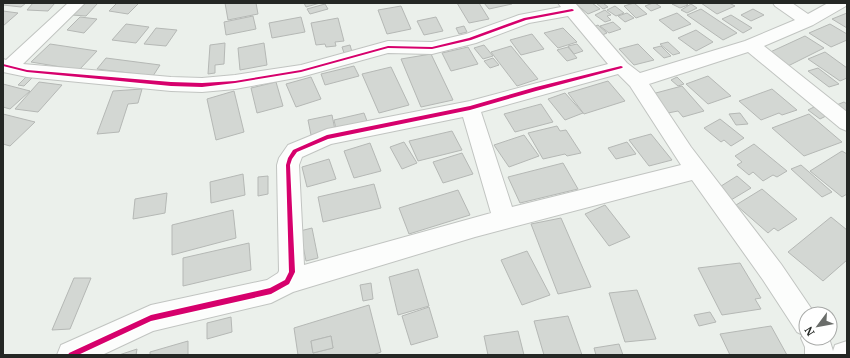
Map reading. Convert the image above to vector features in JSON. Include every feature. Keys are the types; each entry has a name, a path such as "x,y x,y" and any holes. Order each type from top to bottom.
{"street":[{"path":"6,66 77,3"},
{"path":"781,3 807,21"},
{"path":"287,282 292,272 288,165 290,158 295,151 327,137 470,108 536,89 629,74 751,45 807,21 840,3"},
{"path":"6,66 27,70 171,84 202,85 235,82 301,70 388,47 432,48 470,39 525,19 569,7 629,74 772,272 798,311"},
{"path":"751,45 847,123"},
{"path":"470,108 504,219"},
{"path":"71,355 151,318 271,291 287,282 504,219 697,170"}],"building":[{"path":"3,3 26,3 21,7 3,5"},
{"path":"33,3 55,3 48,11 27,10"},
{"path":"83,3 98,3 86,16 72,15"},
{"path":"117,3 139,3 128,14 109,11"},
{"path":"225,3 256,3 258,14 228,20"},
{"path":"304,3 320,3 306,7"},
{"path":"457,3 479,3 489,19 469,23"},
{"path":"484,3 511,3 512,4 489,9"},
{"path":"575,3 592,3 600,9 588,14"},
{"path":"596,3 603,3 608,7 603,9"},
{"path":"634,3 647,14 636,18 624,6"},
{"path":"653,3 661,7 651,11 645,6"},
{"path":"685,3 688,5 680,8 672,4"},
{"path":"701,3 729,3 735,6 717,14"},
{"path":"325,4 328,9 310,14 307,9"},
{"path":"691,4 697,8 687,13 681,10"},
{"path":"401,6 411,29 387,34 378,10"},
{"path":"615,6 624,13 616,16 607,10"},
{"path":"701,9 737,33 723,40 687,15"},
{"path":"753,9 764,15 751,21 741,15"},
{"path":"605,10 611,15 607,16 611,20 605,22 595,15"},
{"path":"3,11 18,13 3,26"},
{"path":"627,13 634,18 625,22 618,16"},
{"path":"677,13 691,24 673,31 659,20"},
{"path":"847,13 847,28 832,19"},
{"path":"731,15 752,28 743,33 722,19"},
{"path":"253,16 256,29 226,35 224,22"},
{"path":"80,17 97,19 84,33 67,30"},
{"path":"301,17 305,32 272,38 269,23"},
{"path":"436,17 443,31 424,35 417,21"},
{"path":"338,18 344,41 335,42 336,46 326,47 325,44 316,45 311,23"},
{"path":"613,22 621,29 609,33 600,26"},
{"path":"126,24 149,27 136,43 112,40"},
{"path":"830,24 847,34 847,40 831,47 809,33"},
{"path":"598,25 607,33 600,36 591,28"},
{"path":"464,26 467,32 459,34 456,28"},
{"path":"156,28 177,30 166,46 144,44"},
{"path":"563,28 577,42 558,48 544,33"},
{"path":"696,30 713,42 696,51 678,38"},
{"path":"532,34 544,49 521,55 510,40"},
{"path":"805,36 824,48 786,67 766,54"},
{"path":"668,42 680,53 673,55 660,44"},
{"path":"225,43 224,64 215,65 215,73 208,74 210,45"},
{"path":"264,43 267,65 240,70 238,48"},
{"path":"50,44 97,51 79,70 31,62"},
{"path":"577,44 583,51 574,54 568,46"},
{"path":"638,44 654,60 634,65 619,49"},
{"path":"350,45 352,52 344,53 342,47"},
{"path":"484,45 493,56 483,59 474,48"},
{"path":"511,46 538,79 517,86 491,52"},
{"path":"661,46 671,56 664,58 653,48"},
{"path":"468,47 478,64 451,71 442,53"},
{"path":"568,47 577,58 567,61 557,50"},
{"path":"825,52 847,68 847,78 840,81 808,59"},
{"path":"431,54 453,100 421,107 401,59"},
{"path":"106,58 160,65 153,76 97,69"},
{"path":"493,58 499,65 490,68 484,61"},
{"path":"354,66 359,76 325,85 321,74"},
{"path":"391,67 409,105 379,113 362,74"},
{"path":"818,68 839,84 829,87 808,71"},
{"path":"708,76 731,96 708,104 686,84"},
{"path":"26,77 32,78 24,86 18,85"},
{"path":"311,77 321,99 296,107 286,84"},
{"path":"677,77 684,84 678,86 671,80"},
{"path":"608,81 625,101 584,114 568,93"},
{"path":"39,82 62,85 38,112 15,109"},
{"path":"276,82 283,106 257,113 251,88"},
{"path":"3,84 30,91 10,109 3,107"},
{"path":"682,86 704,111 683,117 678,111 668,113 652,94"},
{"path":"142,89 138,103 128,104 119,132 97,134 113,91"},
{"path":"772,89 797,110 782,115 779,113 761,120 739,101"},
{"path":"234,91 244,132 216,140 207,99"},
{"path":"565,93 583,113 565,120 548,99"},
{"path":"844,102 847,104 847,116 834,106"},
{"path":"541,104 553,122 515,132 504,114"},
{"path":"816,106 828,115 820,119 808,110"},
{"path":"364,113 367,121 336,129 334,120"},
{"path":"740,113 748,124 736,125 729,114"},
{"path":"3,114 35,122 10,146 3,144"},
{"path":"809,114 842,142 804,156 772,128"},
{"path":"332,115 335,130 311,135 308,120"},
{"path":"720,119 744,138 731,146 724,140 721,142 704,128"},
{"path":"557,126 560,131 566,130 581,153 567,156 565,154 543,159 528,133"},
{"path":"452,131 462,150 418,161 409,141"},
{"path":"651,134 672,160 649,166 629,140"},
{"path":"524,135 539,156 509,167 494,145"},
{"path":"404,142 417,163 402,169 390,147"},
{"path":"627,142 636,154 616,159 608,148"},
{"path":"370,143 381,171 354,178 344,151"},
{"path":"754,144 787,171 777,177 773,175 763,181 753,172 749,175 737,165 742,162 735,156"},
{"path":"842,151 847,154 847,194 842,197 810,171"},
{"path":"462,153 473,174 443,183 433,162"},
{"path":"329,159 336,179 307,187 302,167"},
{"path":"563,163 578,189 520,203 508,177"},
{"path":"801,165 832,192 822,197 791,169"},
{"path":"243,174 245,195 211,203 210,182"},
{"path":"268,176 268,194 258,196 258,177"},
{"path":"737,176 751,188 731,200 718,188"},
{"path":"374,184 381,208 323,222 318,197"},
{"path":"762,189 797,219 778,231 774,228 768,233 736,205"},
{"path":"458,190 470,215 409,234 399,208"},
{"path":"167,193 165,213 133,219 135,199"},
{"path":"605,205 630,237 609,246 585,214"},
{"path":"233,210 236,238 172,255 172,225"},
{"path":"831,217 847,230 847,260 823,281 788,252"},
{"path":"561,218 591,287 558,294 531,224"},
{"path":"312,228 318,258 306,261 300,231"},
{"path":"249,243 251,270 183,286 183,258"},
{"path":"527,251 550,295 522,305 501,260"},
{"path":"740,263 761,298 755,299 761,309 722,315 698,268"},
{"path":"418,269 429,306 398,315 389,277"},
{"path":"74,278 91,278 70,329 52,330"},
{"path":"371,283 373,299 363,301 360,285"},
{"path":"637,290 656,339 625,342 609,293"},
{"path":"369,305 381,352 373,355 298,355 294,328","holes":["331,336 333,348 313,353 311,341"]},
{"path":"429,307 438,337 411,345 402,316"},
{"path":"710,312 716,322 699,326 694,315"},
{"path":"568,316 582,355 544,355 534,321"},
{"path":"231,317 232,332 207,339 207,323"},
{"path":"771,326 787,355 730,355 720,334"},
{"path":"518,331 524,355 488,355 484,336"},
{"path":"331,336 333,348 313,353 311,341"},
{"path":"188,341 188,355 150,355 150,352"},
{"path":"619,344 623,355 596,355 594,348"},
{"path":"137,349 136,355 119,355"}],"cycle path":[{"path":"3,65 27,71 171,84 202,85 235,82 301,71 388,47 432,48 470,39 525,19 572,10"},
{"path":"71,355 151,318 271,291 287,282 292,272 288,165 290,158 295,151 327,137 470,108 621,67"}]}
